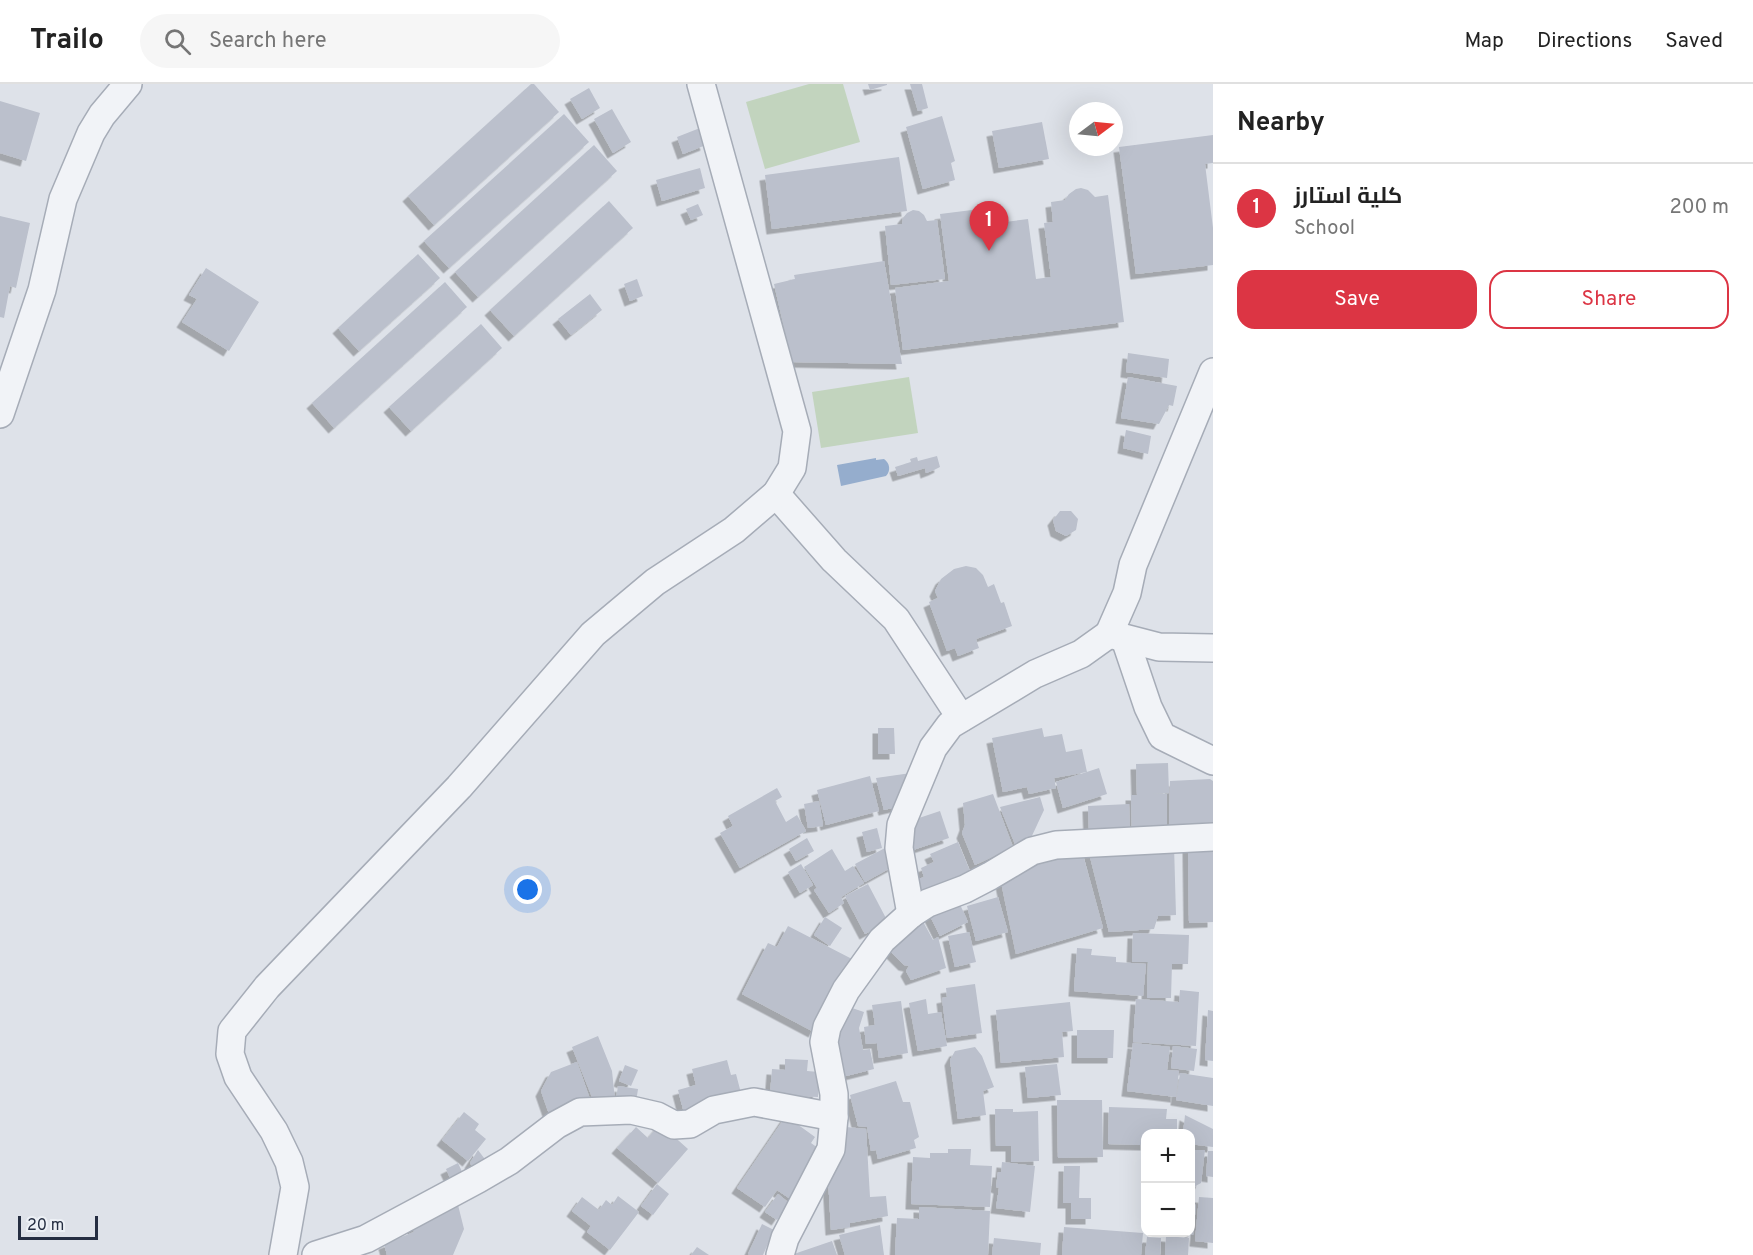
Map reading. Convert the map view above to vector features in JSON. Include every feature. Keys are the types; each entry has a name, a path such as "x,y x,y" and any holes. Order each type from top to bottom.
{"street":[{"path":"2,401 42,290 63,199 91,133 102,115 128,84"},
{"path":"283,1255 295,1187 289,1162 274,1131 238,1077 230,1054 232,1031 267,987 459,787 593,634 655,582 734,530 776,494 792,468 797,431 701,84"},
{"path":"1213,372 1133,565 1117,636 1162,736 1213,761"},
{"path":"776,494 834,560 896,619 962,718"},
{"path":"910,914 899,848 901,825 933,748 950,725 1035,674 1117,636 1159,647 1213,648"},
{"path":"780,1255 785,1238 831,1149 834,1094 824,1042 827,1027 846,990 882,940 910,914 928,903 965,889 1040,849 1056,845 1213,837"},
{"path":"316,1255 366,1239 478,1179 509,1161 556,1125 580,1112 631,1110 657,1116 674,1125 690,1124 714,1110 754,1102 823,1113 834,1117"}],"green space":[{"path":"809,84 843,84 860,142 765,169 746,102"},
{"path":"909,377 918,433 821,448 812,392"}],"water":[{"path":"876,458 876,460 884,459 888,463 889,469 886,476 841,486 837,465"}],"building":[{"path":"531,84 534,84 559,112 434,225 408,196"},
{"path":"868,84 887,84 887,85 870,90"},
{"path":"910,84 922,84 928,108 918,111"},
{"path":"589,88 600,108 582,119 570,99"},
{"path":"0,101 40,113 26,161 0,153"},
{"path":"612,109 631,142 613,153 594,119"},
{"path":"564,114 589,142 449,268 424,241"},
{"path":"942,116 955,161 951,163 955,180 923,189 906,127"},
{"path":"1042,122 1049,159 999,168 992,131"},
{"path":"700,128 706,145 683,154 677,137"},
{"path":"1213,135 1213,163 1205,164 1213,228 1213,265 1136,274 1120,156 1123,156 1123,146"},
{"path":"594,145 617,171 478,297 455,272"},
{"path":"899,157 907,211 772,229 765,175"},
{"path":"700,168 705,188 662,201 656,180"},
{"path":"1081,188 1088,190 1095,197 1108,195 1124,322 903,350 895,288 949,281 940,214 972,210 974,226 1028,219 1036,279 1051,277 1044,223 1053,222 1051,202 1065,200 1069,194"},
{"path":"609,201 633,228 514,336 490,310"},
{"path":"698,204 703,215 691,220 686,209"},
{"path":"913,210 919,211 927,221 937,220 945,279 891,285 885,226 902,224 903,218"},
{"path":"0,216 30,223 16,288 10,286 4,318 0,317"},
{"path":"418,254 440,278 359,351 338,328"},
{"path":"884,261 902,364 792,362 774,284 795,279 794,275"},
{"path":"206,268 259,302 229,351 182,322 197,299 189,295"},
{"path":"637,279 643,296 630,301 624,284"},
{"path":"445,282 467,307 334,428 312,403"},
{"path":"590,294 602,310 571,335 558,319"},
{"path":"481,324 502,348 411,431 389,407"},
{"path":"1128,353 1169,359 1167,378 1126,372"},
{"path":"1128,377 1177,386 1173,406 1169,405 1159,424 1121,418"},
{"path":"1126,430 1151,436 1148,454 1123,448"},
{"path":"937,456 940,467 926,473 925,468 898,476 895,467 911,462 910,459 917,457 918,461"},
{"path":"1060,511 1071,511 1078,519 1076,530 1066,536 1056,531 1053,520"},
{"path":"966,566 976,568 983,575 988,587 994,584 1001,603 1004,602 1012,626 976,639 979,648 958,656 955,648 947,651 929,602 938,598 935,591 941,579 954,569"},
{"path":"878,728 894,728 895,754 878,754"},
{"path":"1042,728 1044,737 1062,734 1066,752 1082,749 1087,772 1054,778 1056,788 1029,794 1027,787 1003,792 992,738"},
{"path":"1168,763 1169,793 1153,794 1167,794 1167,834 1132,834 1131,795 1137,795 1136,764"},
{"path":"1099,768 1107,794 1063,808 1056,782"},
{"path":"911,773 905,805 884,810 876,778"},
{"path":"870,776 879,811 826,825 817,790"},
{"path":"1210,779 1213,781 1213,833 1169,832 1170,781"},
{"path":"777,788 782,797 775,801 786,822 797,815 806,831 740,868 720,833 733,826 728,816"},
{"path":"993,794 1013,847 975,865 962,833 965,825 963,803"},
{"path":"1040,797 1044,810 1030,840 1015,844 1000,807"},
{"path":"819,801 823,826 808,828 804,804"},
{"path":"1129,804 1130,829 1089,831 1088,806"},
{"path":"940,811 949,838 913,850 904,823"},
{"path":"877,828 882,848 867,852 862,832"},
{"path":"807,838 814,851 796,861 789,849"},
{"path":"958,842 972,876 921,897 914,881 924,877 921,868 934,862 930,854"},
{"path":"1087,845 1174,845 1176,915 1158,916 1154,929 1109,932"},
{"path":"1188,845 1213,845 1213,922 1189,923"},
{"path":"885,848 894,866 865,882 855,864"},
{"path":"832,849 845,871 853,866 864,883 841,897 844,903 829,913 814,890 817,888 804,867"},
{"path":"1083,855 1103,928 1016,954 1001,882 1037,859"},
{"path":"801,864 813,885 800,893 788,872"},
{"path":"868,884 888,922 865,934 845,896"},
{"path":"998,897 1008,932 976,941 967,906"},
{"path":"958,900 968,922 940,936 929,914"},
{"path":"920,916 933,940 938,937 946,968 911,980 906,971 909,966 904,965 884,945"},
{"path":"825,917 842,928 830,946 814,935"},
{"path":"788,926 852,959 814,1032 742,994 768,943 777,947"},
{"path":"969,932 976,962 955,967 948,936"},
{"path":"1133,933 1189,935 1188,964 1172,964 1171,998 1147,998 1148,962 1132,962"},
{"path":"1077,948 1092,949 1091,955 1116,957 1116,962 1146,964 1143,996 1074,991"},
{"path":"975,984 982,1033 947,1038 942,998 947,997 946,988"},
{"path":"1180,990 1199,992 1196,1046 1133,1042 1136,999 1179,1002"},
{"path":"926,999 928,1014 941,1012 947,1046 918,1051 909,1003"},
{"path":"901,1001 908,1053 879,1058 877,1043 866,1044 864,1027 875,1025 872,1005"},
{"path":"1070,1002 1073,1031 1062,1032 1064,1057 1001,1063 996,1010"},
{"path":"846,1006 864,1012 859,1028 863,1050 870,1049 874,1069 838,1078 832,1045"},
{"path":"1208,1010 1213,1011 1213,1061 1205,1060"},
{"path":"1077,1030 1114,1030 1113,1058 1077,1058"},
{"path":"598,1036 612,1071 615,1100 594,1102 572,1047"},
{"path":"1133,1043 1170,1047 1167,1070 1179,1071 1176,1097 1127,1091"},
{"path":"1173,1046 1197,1049 1194,1071 1171,1068"},
{"path":"975,1047 982,1056 994,1087 983,1091 986,1115 958,1119 950,1060 955,1051"},
{"path":"785,1059 808,1060 807,1071 819,1072 818,1097 770,1095 772,1069 785,1070"},
{"path":"727,1060 731,1075 736,1074 742,1097 684,1113 678,1090 696,1085 692,1069"},
{"path":"577,1062 591,1102 550,1117 541,1091 551,1072"},
{"path":"1057,1064 1061,1095 1028,1098 1025,1067"},
{"path":"625,1065 638,1070 631,1086 619,1081"},
{"path":"1180,1073 1213,1078 1213,1106 1176,1100"},
{"path":"896,1081 903,1102 910,1102 919,1137 914,1140 916,1148 878,1159 876,1150 871,1151 867,1127 858,1126 850,1095"},
{"path":"618,1086 638,1089 636,1102 616,1099"},
{"path":"1057,1100 1102,1100 1103,1157 1058,1158"},
{"path":"1109,1107 1167,1109 1166,1119 1177,1119 1177,1129 1141,1129 1141,1145 1108,1144"},
{"path":"995,1109 1013,1109 1013,1112 1038,1111 1039,1161 1011,1162 1011,1146 996,1146"},
{"path":"464,1112 479,1124 475,1130 486,1139 468,1161 442,1140"},
{"path":"1185,1115 1213,1129 1213,1147 1195,1145 1195,1129 1184,1129"},
{"path":"786,1116 815,1137 811,1143 825,1153 792,1200 777,1190 765,1207 737,1188"},
{"path":"660,1124 688,1149 658,1183 617,1148 636,1127 648,1138"},
{"path":"846,1127 866,1129 870,1197 886,1196 888,1216 850,1223 850,1227 831,1230 828,1178"},
{"path":"948,1149 971,1149 970,1165 992,1166 990,1207 911,1204 913,1157 930,1158 930,1153 948,1153"},
{"path":"478,1150 487,1162 475,1170 470,1163"},
{"path":"1195,1150 1205,1150 1201,1183 1195,1186"},
{"path":"1208,1151 1213,1151 1213,1177 1206,1176"},
{"path":"1002,1162 1035,1166 1030,1212 996,1208 999,1188 996,1187"},
{"path":"458,1163 464,1176 452,1182 446,1169"},
{"path":"1064,1166 1080,1166 1079,1198 1091,1198 1091,1219 1071,1219 1071,1203 1063,1203"},
{"path":"657,1184 669,1194 653,1215 641,1206"},
{"path":"778,1194 789,1203 777,1220 765,1212"},
{"path":"618,1196 639,1212 610,1250 587,1232 591,1226 572,1211 582,1197 599,1210 606,1200 612,1205"},
{"path":"1199,1197 1213,1198 1213,1243 1195,1241"},
{"path":"458,1205 464,1229 453,1255 387,1255 384,1244 414,1232 412,1224"},
{"path":"919,1207 990,1211 988,1255 895,1255 897,1218 919,1219"},
{"path":"762,1224 774,1230 763,1255 748,1254"},
{"path":"880,1225 884,1255 845,1255 839,1235"},
{"path":"1064,1227 1141,1233 1143,1237 1141,1255 1062,1255"},
{"path":"1147,1237 1161,1238 1160,1255 1145,1255"},
{"path":"1166,1237 1189,1238 1188,1255 1165,1255"},
{"path":"994,1238 1041,1243 1040,1255 992,1255"},
{"path":"832,1241 837,1255 791,1255"},
{"path":"697,1247 709,1255 691,1255"}],"place":[{"name":"كلية استارز","path":"989,251"}]}
